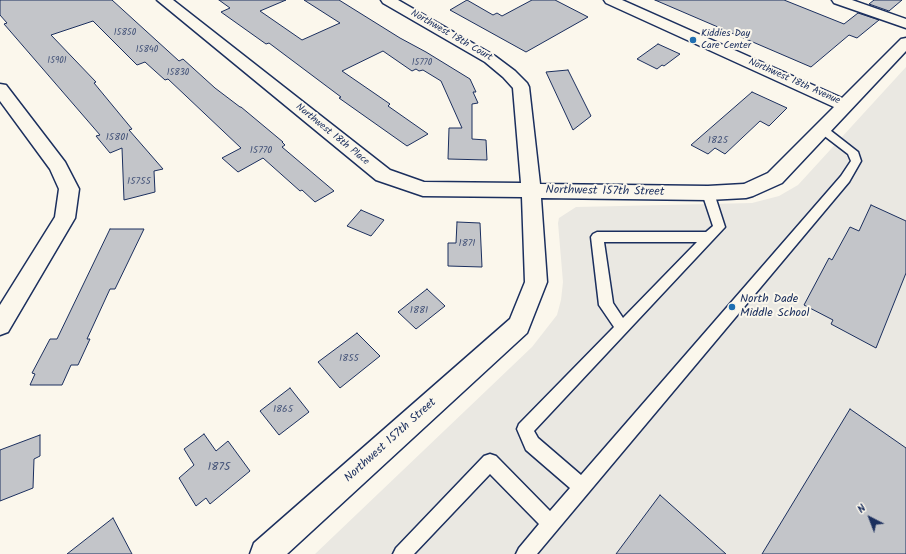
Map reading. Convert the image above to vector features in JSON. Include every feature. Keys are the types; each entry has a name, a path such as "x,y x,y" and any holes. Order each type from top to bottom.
{"street":[{"name":"Northwest 18th Place","path":"164,0 383,175 423,189 531,191"},
{"name":"Northwest 18th Court","path":"388,0 490,59 509,74 521,87 531,191"},
{"name":"Northwest 18th Avenue","path":"611,0 846,106"},
{"path":"839,0 906,24"},
{"name":"Northwest 157th Street","path":"265,554 519,326 536,282 531,191 708,194 746,191 775,178 906,42"},
{"path":"0,89 58,167 69,188 65,218 0,325"}],"lane":[{"path":"525,554 844,179 856,161 853,152 822,129"},
{"path":"582,487 532,444 525,429 718,226 708,194"},
{"path":"622,328 606,305 597,237 709,237"},
{"path":"402,554 490,462 550,524"}],"shaded area":[{"name":"North Dade Middle School","path":"906,67 906,554 315,554 532,347 557,315 561,300 563,282 558,223 559,218 576,207 752,203 779,196 798,185"}],"building":[{"path":"0,0 112,0 179,61 183,59 215,88 241,107 283,142 285,145 282,147 334,191 315,202 302,190 300,191 263,158 238,172 222,158 241,148 168,79 165,80 145,62 137,65 93,21 51,35 96,82 94,83 132,129 129,130 163,169 154,171 155,192 124,200 122,148 110,153 96,136 100,135 4,24 7,23 0,15"},
{"path":"219,0 286,0 260,11 302,40 340,23 304,0 339,0 470,79 476,92 473,92 478,103 472,104 472,139 486,140 487,160 448,159 449,128 462,128 441,81 423,70 419,71 416,69 412,71 383,51 342,71 390,104 388,106 428,134 407,146 339,98 341,97 269,43 266,44 221,12 230,8"},
{"path":"467,0 493,15 497,13 502,16 532,0 555,0 588,17 526,52 450,10"},
{"path":"655,0 784,0 844,24 858,13 879,20 857,38 849,35 811,67"},
{"path":"874,0 902,0 889,11 869,4"},
{"path":"658,44 680,54 664,66 662,65 657,69 637,59"},
{"path":"568,70 591,116 573,130 546,72"},
{"path":"752,92 787,108 769,126 760,121 725,154 715,148 708,154 691,145"},
{"path":"871,205 906,221 906,273 876,348 831,324 833,320 804,305 829,258 832,260 850,227 859,231"},
{"path":"361,210 384,220 371,236 347,226"},
{"path":"457,222 480,223 482,267 448,266 448,243 456,243"},
{"path":"110,229 144,229 115,289 110,289 87,339 90,339 78,365 71,365 62,385 30,385 35,374 32,373 50,339 57,339"},
{"path":"427,289 445,306 416,329 398,312"},
{"path":"357,333 380,356 340,388 318,362"},
{"path":"290,388 309,412 279,435 260,411"},
{"path":"850,409 906,448 906,554 762,554"},
{"path":"204,434 216,451 228,441 250,471 210,504 206,498 196,506 179,478 194,465 184,449"},
{"path":"40,435 40,456 34,459 33,488 0,501 0,450"},
{"path":"660,495 726,554 616,554"},
{"path":"113,518 132,554 67,554"}],"place":[{"name":"Kiddies Day Care Center","path":"693,40"},
{"name":"North Dade Middle School","path":"732,307"}]}
